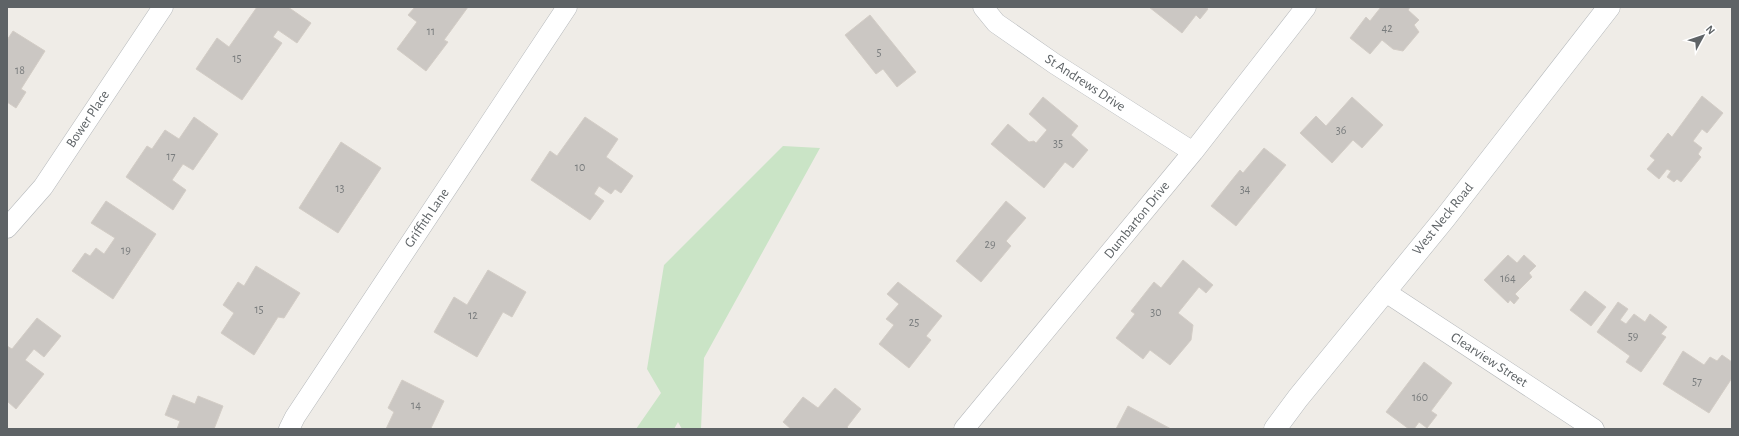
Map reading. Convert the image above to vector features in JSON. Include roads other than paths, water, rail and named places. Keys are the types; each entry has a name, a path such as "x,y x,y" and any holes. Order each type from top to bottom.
{"street":[{"name":"Bower Place","path":"7,228 43,187 163,7"},
{"name":"Griffith Lane","path":"289,429 295,417 567,7"},
{"name":"St Andrews Drive","path":"983,7 996,23 1048,60 1193,152"},
{"name":"Dumbarton Drive","path":"964,429 1193,152 1306,7"},
{"name":"West Neck Road","path":"1275,429 1384,291 1450,212 1609,7"},
{"name":"Clearview Street","path":"1384,291 1594,429"}]}
